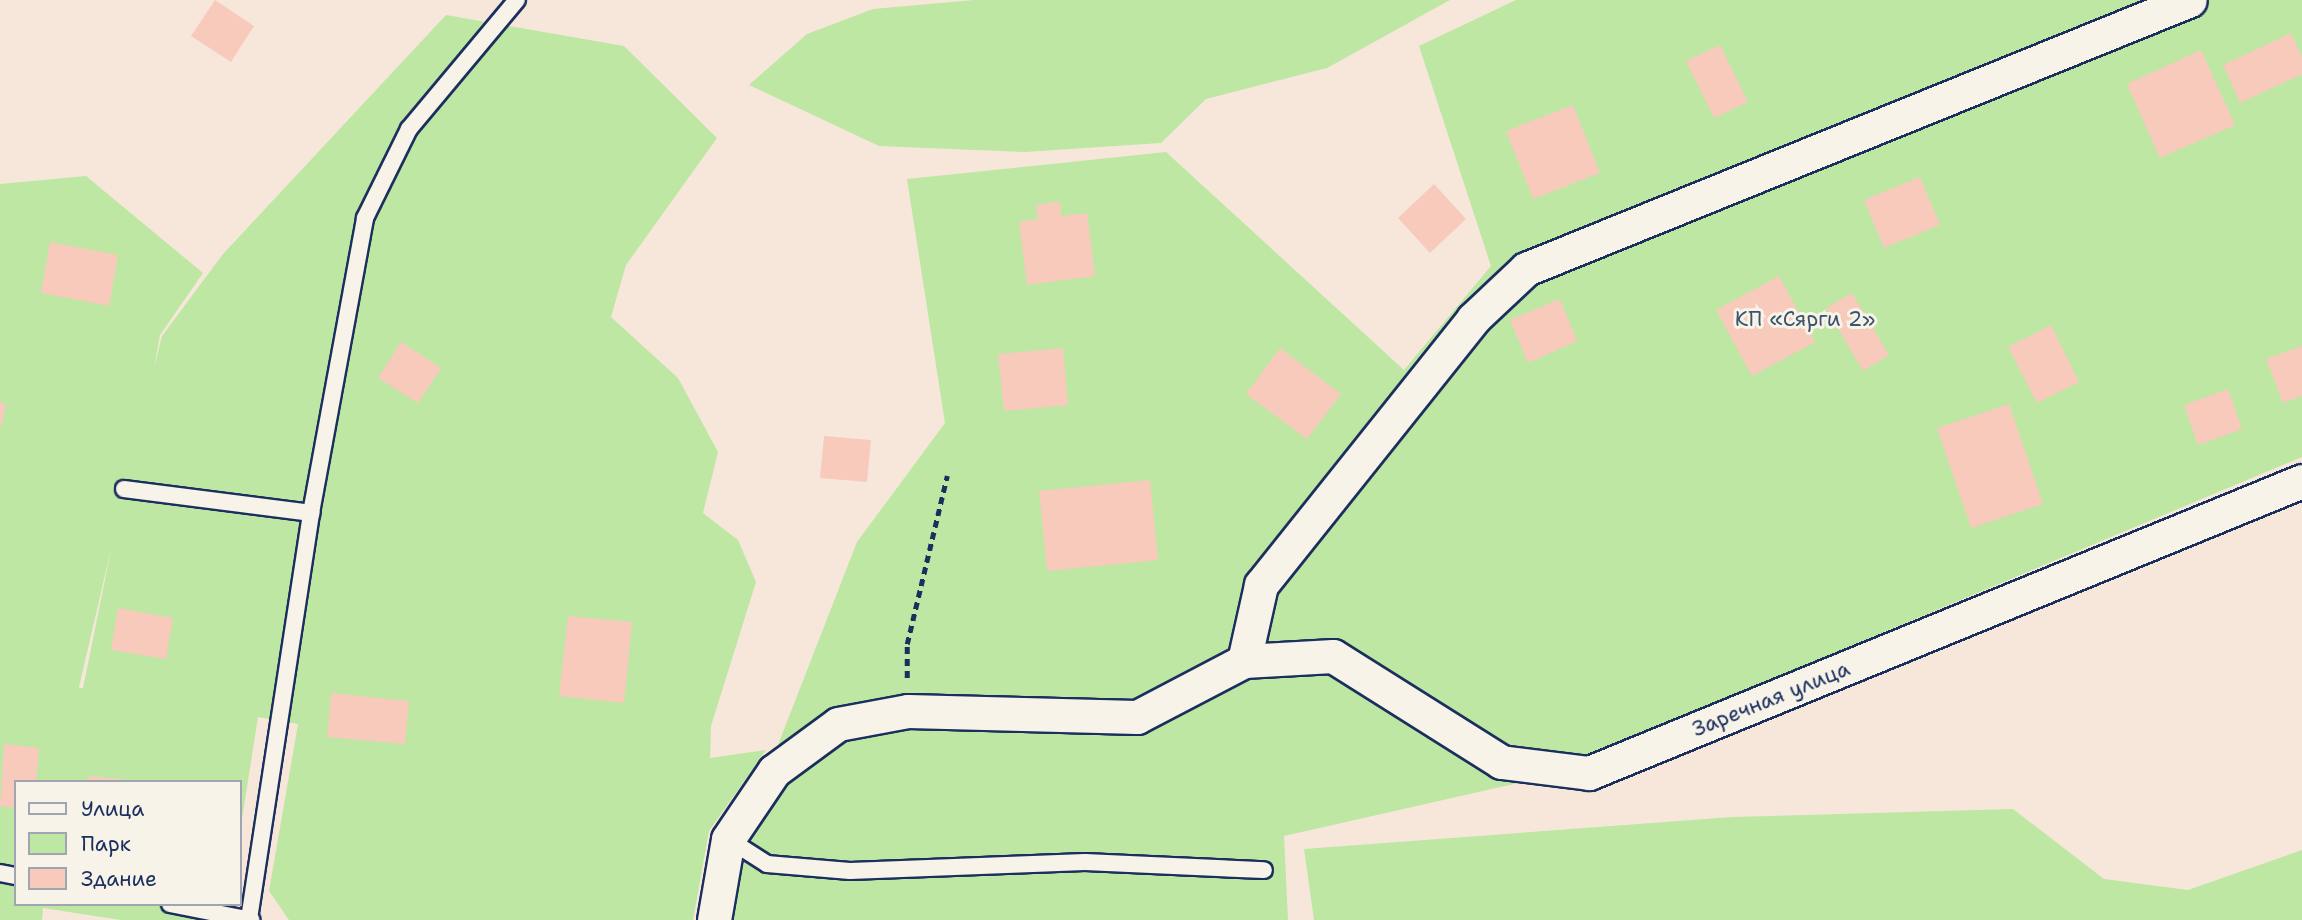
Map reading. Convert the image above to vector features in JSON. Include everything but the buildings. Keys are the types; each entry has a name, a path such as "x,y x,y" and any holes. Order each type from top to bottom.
{"street":[{"path":"713,920 728,839 774,771 838,724 908,710 1137,717 1244,662 1261,585 1473,319 1526,269 2190,0"},
{"name":"Заречная улица","path":"1244,662 1333,656 1501,762 1589,774 2302,481"}],"lane":[{"path":"181,906 250,919 311,513 365,218 410,129 517,0"},
{"path":"124,489 311,513"},
{"path":"728,839 767,864 850,870 1085,862 1264,870"}],"path":[{"path":"908,710 907,644 947,476"}],"green space":[{"path":"974,0 1450,0 1327,68 1206,99 1161,143 1025,152 879,146 749,85 807,34 873,9"},
{"name":"КП «Сярги 2»","path":"1516,0 2302,0 2302,457 1531,780 1284,836 1288,920 701,920 774,755 857,542 945,423 907,179 1166,152 1404,370 1491,266 1419,46"},
{"path":"446,15 624,46 717,138 626,265 611,317 678,378 718,452 703,513 738,540 756,582 711,726 710,758 766,750 709,831 693,920 289,920 269,891 298,724 258,717 242,819 242,780 14,780 14,906 229,906 226,920 121,920 43,908 42,920 0,920 0,184 86,176 203,273 160,335 154,368 162,336 223,254","holes":["112,545 83,688 79,687"]},
{"path":"2013,809 2104,879 2188,890 2302,850 2302,920 1314,920 1304,849 1732,817"}]}
